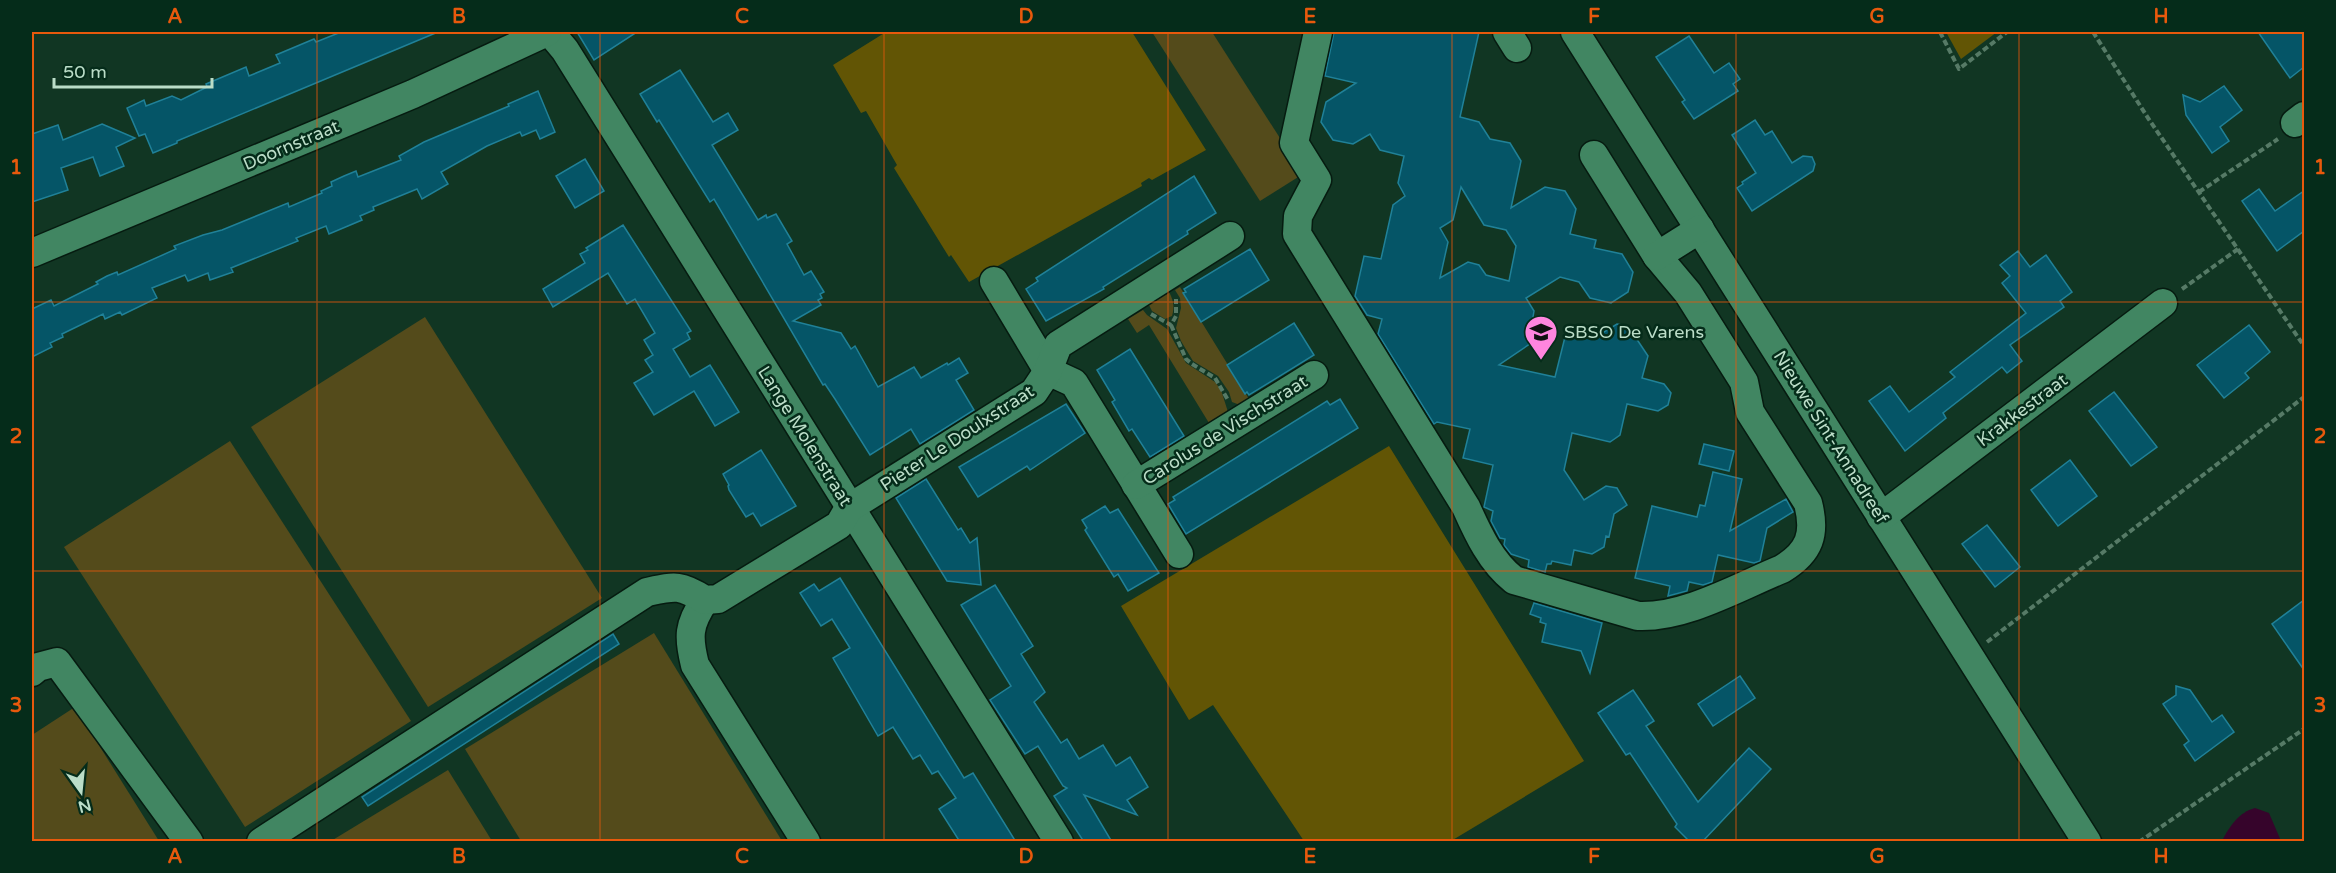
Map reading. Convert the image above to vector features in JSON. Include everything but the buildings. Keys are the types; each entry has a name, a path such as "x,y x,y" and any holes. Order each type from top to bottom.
{"street":[{"name":"Doornstraat","path":"32,253 412,94 548,32"},
{"name":"Lange Molenstraat","path":"548,32 577,71 1059,842"},
{"path":"1318,32 1294,143 1317,180 1298,216 1297,234 1466,507 1477,533 1503,571 1514,580 1638,616 1658,617 1678,612 1782,569 1796,560 1806,548 1811,534 1812,519 1808,503 1750,412 1744,382 1688,293 1657,256 1594,155"},
{"name":"Nieuwe Sint-Annadreef","path":"1575,32 2087,842"},
{"path":"1657,256 1700,229"},
{"name":"Pieter Le Doulxstraat","path":"705,600 718,599 839,525 849,508 1034,392 1048,371 1058,345 1230,236"},
{"path":"994,281 1048,371"},
{"name":"Krakkestraat","path":"1881,517 2163,303"},
{"name":"Carolus de Vischstraat","path":"1048,371 1074,383 1179,554"},
{"name":"Carolus de Vischstraat","path":"1136,484 1314,375"},
{"path":"261,842 647,592 670,587 687,589 705,600 690,630 690,645 695,665 807,842"},
{"path":"32,646 44,667 189,842"}],"path":[{"path":"1940,32 1959,69 2007,32"},
{"path":"2092,32 2304,346"},
{"path":"2199,192 2287,133 2300,119"},
{"path":"2163,303 2238,249"},
{"path":"1171,325 1186,359 1215,378 1238,423"},
{"path":"1970,655 2304,397"},
{"path":"2139,842 2304,729"}],"shaded area":[{"path":"886,32 1132,32 1206,150 1152,180 1149,178 1141,183 1142,186 969,282 951,255 949,257 894,168 897,165 866,111 861,113 833,65"},
{"path":"1152,32 1212,32 1303,174 1260,201"},
{"path":"1946,32 1997,32 1961,59"},
{"path":"1180,287 1249,399 1240,405 1232,402 1229,392 1218,376 1193,361 1181,341 1176,328 1181,308 1180,298 1175,290"},
{"path":"1168,290 1173,309 1172,316 1165,319 1152,311 1147,301"},
{"path":"1143,310 1167,329 1186,363 1215,382 1221,390 1228,412 1209,423 1149,325 1137,333 1128,319"},
{"path":"425,317 602,598 428,707 251,427"},
{"path":"230,441 411,721 245,827 64,547"},
{"path":"1389,446 1584,761 1451,841 1304,841 1213,705 1189,720 1121,606"},
{"path":"654,633 782,841 521,841 465,749"},
{"path":"75,707 159,841 32,842 32,735"},
{"path":"448,770 492,841 331,841"},
{"path":"2255,808 2269,813 2281,841 2222,841 2235,821 2244,813"}],"place":[{"name":"SBSO De Varens","path":"1541,361"}]}
